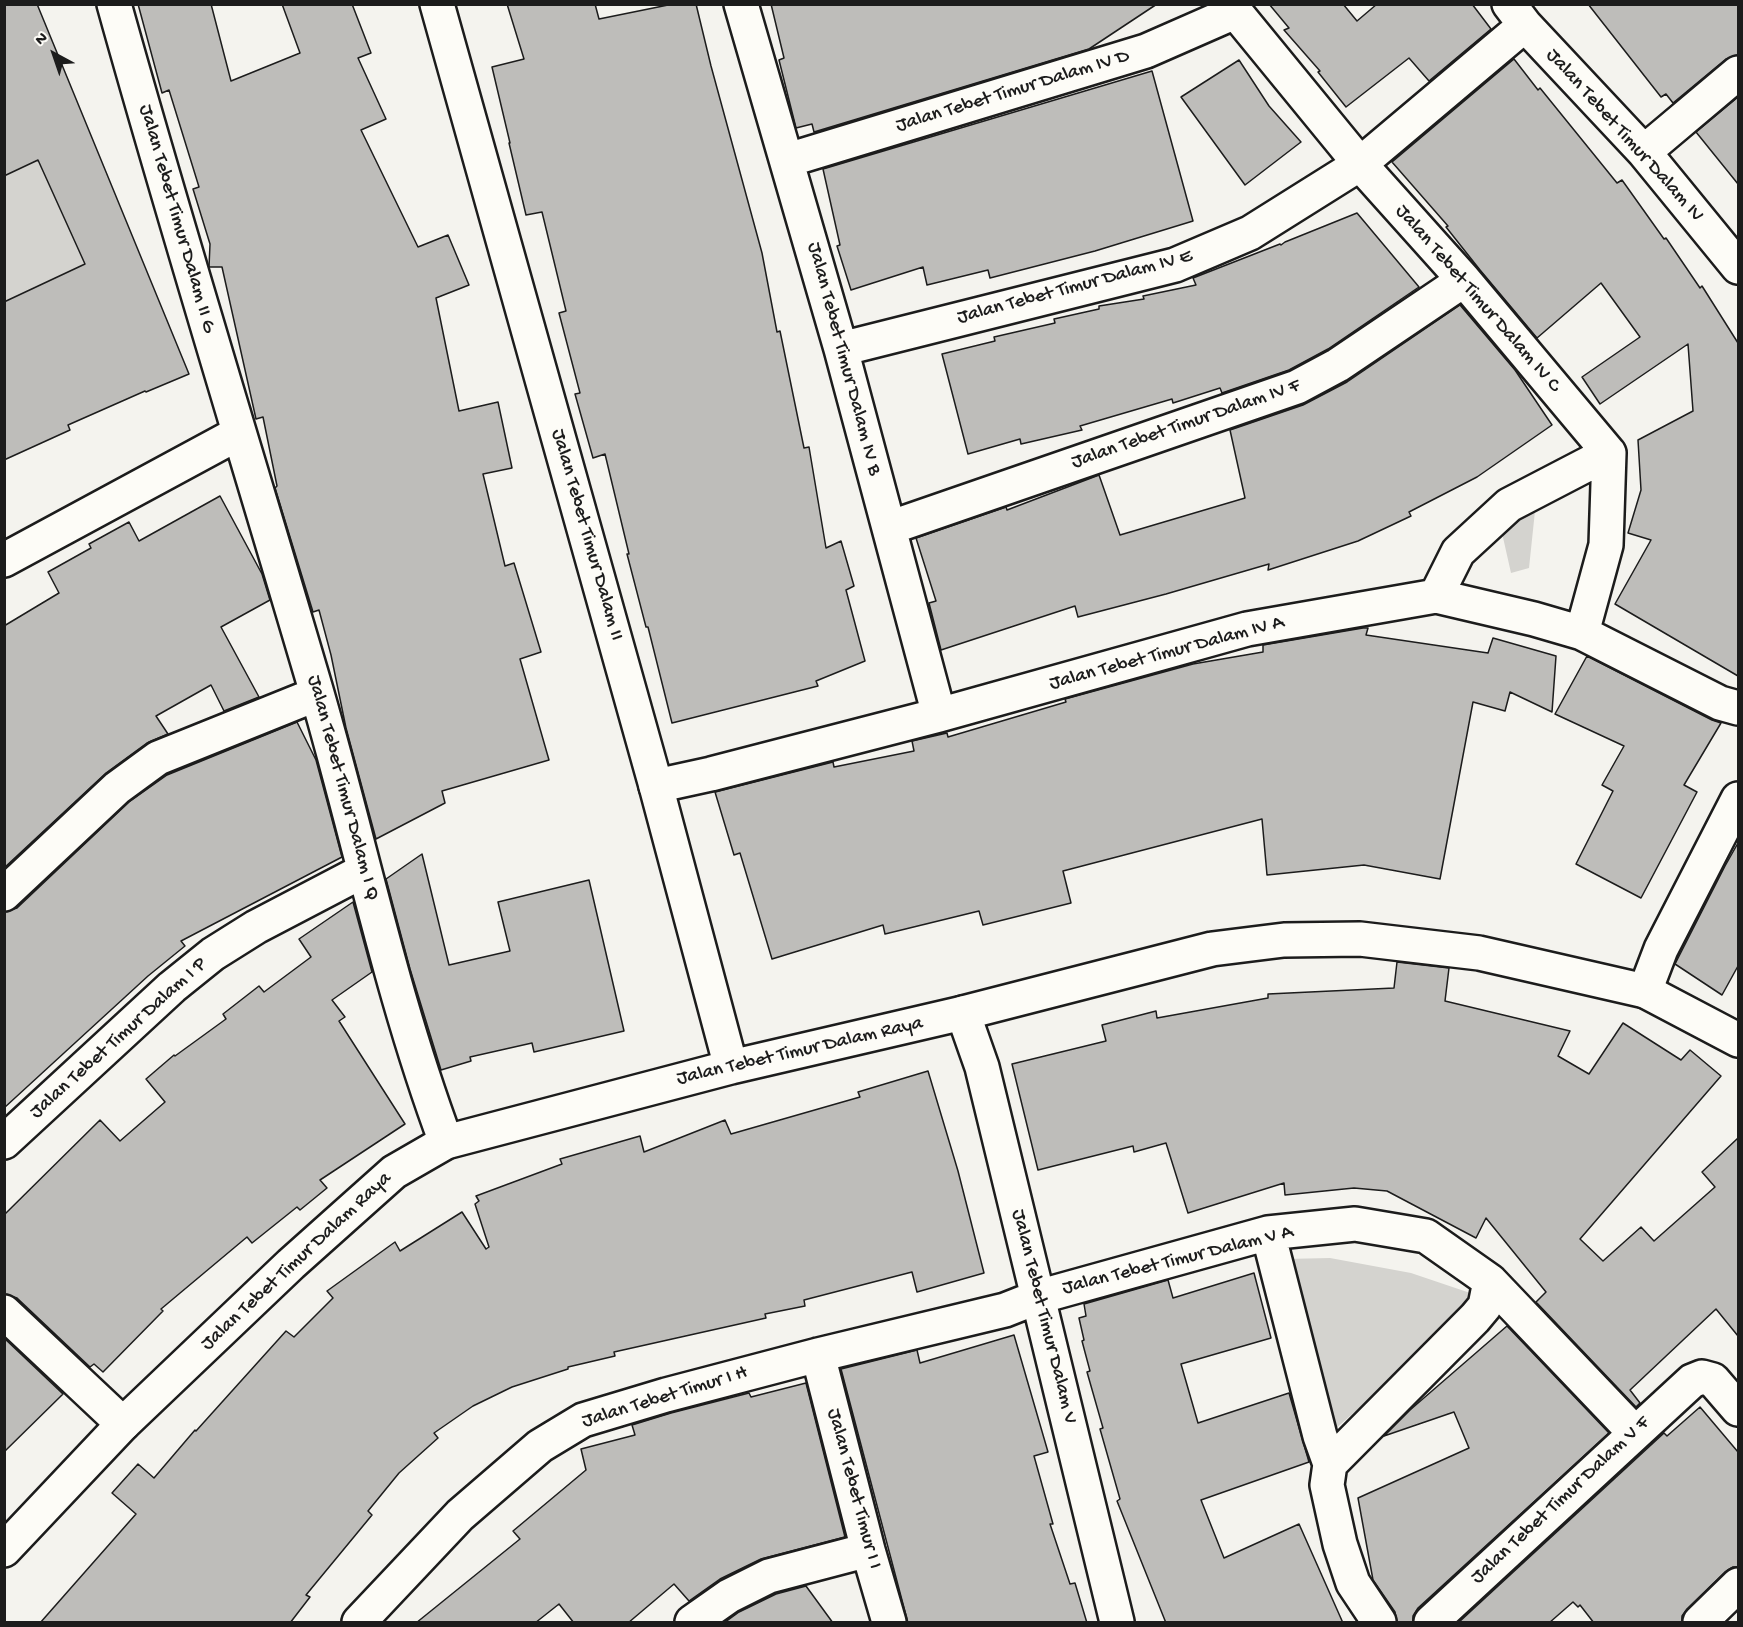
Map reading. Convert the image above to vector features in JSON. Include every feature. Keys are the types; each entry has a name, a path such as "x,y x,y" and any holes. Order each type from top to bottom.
{"street":[{"name":"Jalan Tebet Timur Dalam II G","path":"114,4 239,433"},
{"name":"Jalan Tebet Timur Dalam II","path":"437,4 656,786 731,1066"},
{"name":"Jalan Tebet Timur Dalam IV B","path":"741,4 841,348 939,715"},
{"name":"Jalan Tebet Timur Dalam IV D","path":"788,160 1136,55 1232,8"},
{"name":"Jalan Tebet Timur Dalam IV C","path":"1232,8 1360,165 1464,280 1609,453"},
{"name":"Jalan Tebet Timur Dalam IV E","path":"841,348 1175,266 1250,233 1360,165 1519,12"},
{"name":"Jalan Tebet Timur Dalam IV","path":"1519,12 1644,152 1738,267"},
{"path":"1644,152 1738,73"},
{"name":"Jalan Tebet Timur Dalam IV F","path":"889,528 1297,387 1338,365 1464,280"},
{"path":"4,560 239,433"},
{"name":"Jalan Tebet Timur Dalam I Q","path":"239,433 317,694 363,871 430,1101 446,1143"},
{"path":"1436,596 1458,552 1509,505 1609,453 1605,545 1582,633"},
{"name":"Jalan Tebet Timur Dalam IV A","path":"656,786 939,715 1247,629 1436,596 1582,633 1720,703 1738,708"},
{"path":"4,894 117,788 158,758 317,694"},
{"path":"1645,992 1661,949 1738,799"},
{"name":"Jalan Tebet Timur Dalam I P","path":"4,1142 172,987 213,954 256,927 363,871"},
{"name":"Jalan Tebet Timur Dalam Raya","path":"4,1550 123,1424 291,1264 394,1172 446,1143 731,1066 963,1013 1212,949 1284,940 1360,939 1479,953 1645,992 1738,1040"},
{"name":"Jalan Tebet Timur Dalam V","path":"963,1013 981,1067 1117,1623"},
{"name":"Jalan Tebet Timur Dalam V A","path":"1038,1297 1268,1233 1355,1224 1426,1236 1490,1281 1634,1432"},
{"path":"1268,1233 1320,1436 1330,1464 1327,1485 1340,1544 1353,1583 1379,1623"},
{"path":"1330,1464 1475,1318 1485,1306 1490,1281"},
{"name":"Jalan Tebet Timur I H","path":"359,1623 460,1515 540,1446 583,1420 666,1395 818,1355 1005,1310 1038,1297"},
{"path":"4,1312 123,1424"},
{"name":"Jalan Tebet Timur I I","path":"818,1355 868,1550 890,1623"},
{"name":"Jalan Tebet Timur Dalam V F","path":"1431,1623 1634,1432 1692,1381 1702,1377 1713,1380 1738,1409"},
{"path":"692,1623 729,1596 769,1576 868,1550"},
{"path":"1700,1623 1738,1585"}],"shaded area":[{"path":"38,160 85,264 4,302 4,176"},
{"path":"1535,511 1529,568 1511,573 1500,524"},
{"path":"1330,1258 1411,1273 1485,1298 1334,1430 1285,1259"}],"building":[{"path":"4,4 37,4 189,374 68,425 70,430 4,460 4,302 85,264 38,160 4,176"},
{"path":"138,4 211,4 231,81 300,53 282,4 352,4 371,53 358,58 386,119 361,130 418,247 448,235 469,285 436,298 459,411 498,402 512,468 483,474 505,566 514,563 541,652 520,659 549,760 442,791 445,803 376,839 346,728 319,610 313,612 275,488 277,486 263,417 256,419 222,267 209,267 210,244 193,189 199,187 169,90 162,93"},
{"path":"507,4 595,4 599,19 673,4 696,4 762,253 777,332 780,331 804,448 809,447 826,548 841,541 854,586 846,590 865,661 816,681 818,686 672,723 627,554 629,554 605,454 593,458 575,394 580,393 559,313 566,311 542,212 526,215 509,143 492,67 524,59"},
{"path":"771,4 1157,4 1089,49 814,132 812,124 796,128 779,60 784,58"},
{"path":"1269,4 1343,4 1357,21 1377,4 1472,4 1491,29 1429,81 1409,58 1346,107 1318,72 1320,71 1284,30 1289,28"},
{"path":"1588,4 1738,4 1738,55 1726,59 1673,103 1666,94 1661,97"},
{"path":"1514,59 1617,183 1622,180 1700,288 1702,286 1738,343 1738,676 1615,604 1651,540 1628,533 1641,490 1638,440 1693,411 1688,344 1600,404 1582,377 1640,337 1601,283 1537,338 1480,270 1446,227 1448,226 1392,162"},
{"path":"1239,60 1269,106 1301,142 1245,185 1181,97"},
{"path":"1152,71 1193,221 1095,251 990,278 988,270 927,285 923,267 851,290 837,246 840,245 823,169"},
{"path":"1738,97 1738,184 1696,132"},
{"path":"1357,213 1419,287 1328,349 1289,370 1222,393 1220,388 1173,403 1172,399 1080,426 1082,430 1021,444 1020,439 968,454 942,354 995,341 994,337 1055,323 1054,319 1099,309 1099,306 1144,299 1143,296 1196,285 1193,278"},
{"path":"1460,305 1515,370 1552,425 1477,477 1409,512 1411,516 1358,541 1268,570 1269,564 1078,617 1075,606 941,650 929,603 936,601 916,538 1006,507 1007,510 1099,475 1120,535 1245,498 1230,430 1303,405 1347,382"},
{"path":"220,496 262,574 270,600 221,627 259,697 224,711 211,685 156,716 168,734 147,743 106,773 4,868 4,626 59,593 48,572 91,548 89,544 129,522 139,541"},
{"path":"1368,628 1366,635 1488,653 1493,638 1556,656 1552,712 1510,692 1505,711 1473,702 1440,879 1364,865 1267,875 1262,819 1063,871 1071,903 983,925 979,911 885,934 883,925 772,959 740,853 734,855 715,792 833,762 834,767 914,751 912,741 947,733 948,737 1066,702 1065,699 1193,664 1263,652 1263,645"},
{"path":"1587,656 1721,723 1684,785 1697,792 1641,898 1576,864 1613,791 1602,785 1624,746 1555,714"},
{"path":"297,722 316,760 342,857 181,941 185,946 148,976 4,1108 4,912 17,908 129,802 167,775"},
{"path":"1738,843 1738,966 1722,995 1675,964"},
{"path":"422,854 449,965 510,951 498,902 589,880 624,1031 534,1052 532,1043 470,1057 471,1061 441,1070 410,969 386,879"},
{"path":"353,902 372,972 332,1000 345,1017 339,1021 405,1124 320,1180 327,1188 300,1210 297,1207 252,1243 247,1237 161,1309 163,1311 103,1372 94,1364 90,1367 17,1298 4,1294 4,1215 100,1120 120,1141 165,1102 146,1079 174,1055 226,1019 223,1014 259,986 264,992 311,957 299,939"},
{"path":"1397,962 1449,968 1445,1001 1570,1031 1558,1056 1589,1074 1623,1023 1681,1060 1690,1050 1721,1076 1580,1239 1603,1261 1641,1227 1654,1241 1715,1187 1702,1172 1738,1138 1738,1336 1716,1309 1630,1390 1640,1403 1636,1407 1536,1302 1546,1292 1486,1218 1476,1238 1387,1191 1354,1188 1285,1195 1284,1183 1188,1213 1166,1143 1134,1152 1133,1146 1038,1170 1012,1064 1106,1041 1102,1025 1156,1011 1157,1018 1268,998 1268,994 1394,988"},
{"path":"928,1071 958,1171 984,1273 917,1292 912,1272 804,1300 805,1306 765,1314 766,1318 614,1352 615,1356 568,1367 568,1369 512,1387 473,1406 434,1433 438,1438 399,1473 368,1511 372,1515 306,1595 310,1597 290,1623 40,1623 136,1514 112,1493 138,1464 154,1478 286,1331 294,1337 333,1298 327,1291 395,1242 400,1251 462,1212 486,1249 489,1247 475,1204 479,1201 476,1196 562,1164 560,1159 640,1136 644,1152 725,1120 731,1134 860,1097 858,1092"},
{"path":"1254,1273 1271,1338 1181,1364 1198,1423 1289,1393 1309,1462 1201,1500 1224,1558 1299,1524 1343,1623 1166,1623 1117,1501 1120,1499 1087,1372 1090,1371 1079,1318 1086,1316 1084,1304 1168,1280 1173,1298"},
{"path":"1507,1326 1609,1433 1418,1608 1413,1616 1413,1623 1397,1623 1395,1612 1373,1580 1358,1498 1469,1448 1454,1412 1384,1436 1410,1410"},
{"path":"1014,1335 1048,1452 1034,1456 1053,1524 1050,1524 1070,1584 1075,1583 1087,1623 908,1623 841,1369 917,1350 920,1363"},
{"path":"4,1338 63,1394 4,1452"},
{"path":"806,1383 845,1537 761,1559 720,1579 689,1601 674,1584 628,1623 574,1623 559,1604 535,1623 416,1623 520,1539 513,1531 586,1470 581,1449 635,1435 632,1425 671,1413 749,1393 751,1397"},
{"path":"1700,1407 1738,1452 1738,1567 1725,1572 1687,1609 1682,1616 1682,1623 1594,1623 1580,1605 1578,1607 1573,1602 1549,1623 1458,1623 1664,1433 1667,1436"},
{"path":"806,1586 833,1623 724,1623 739,1612 776,1594"}]}
